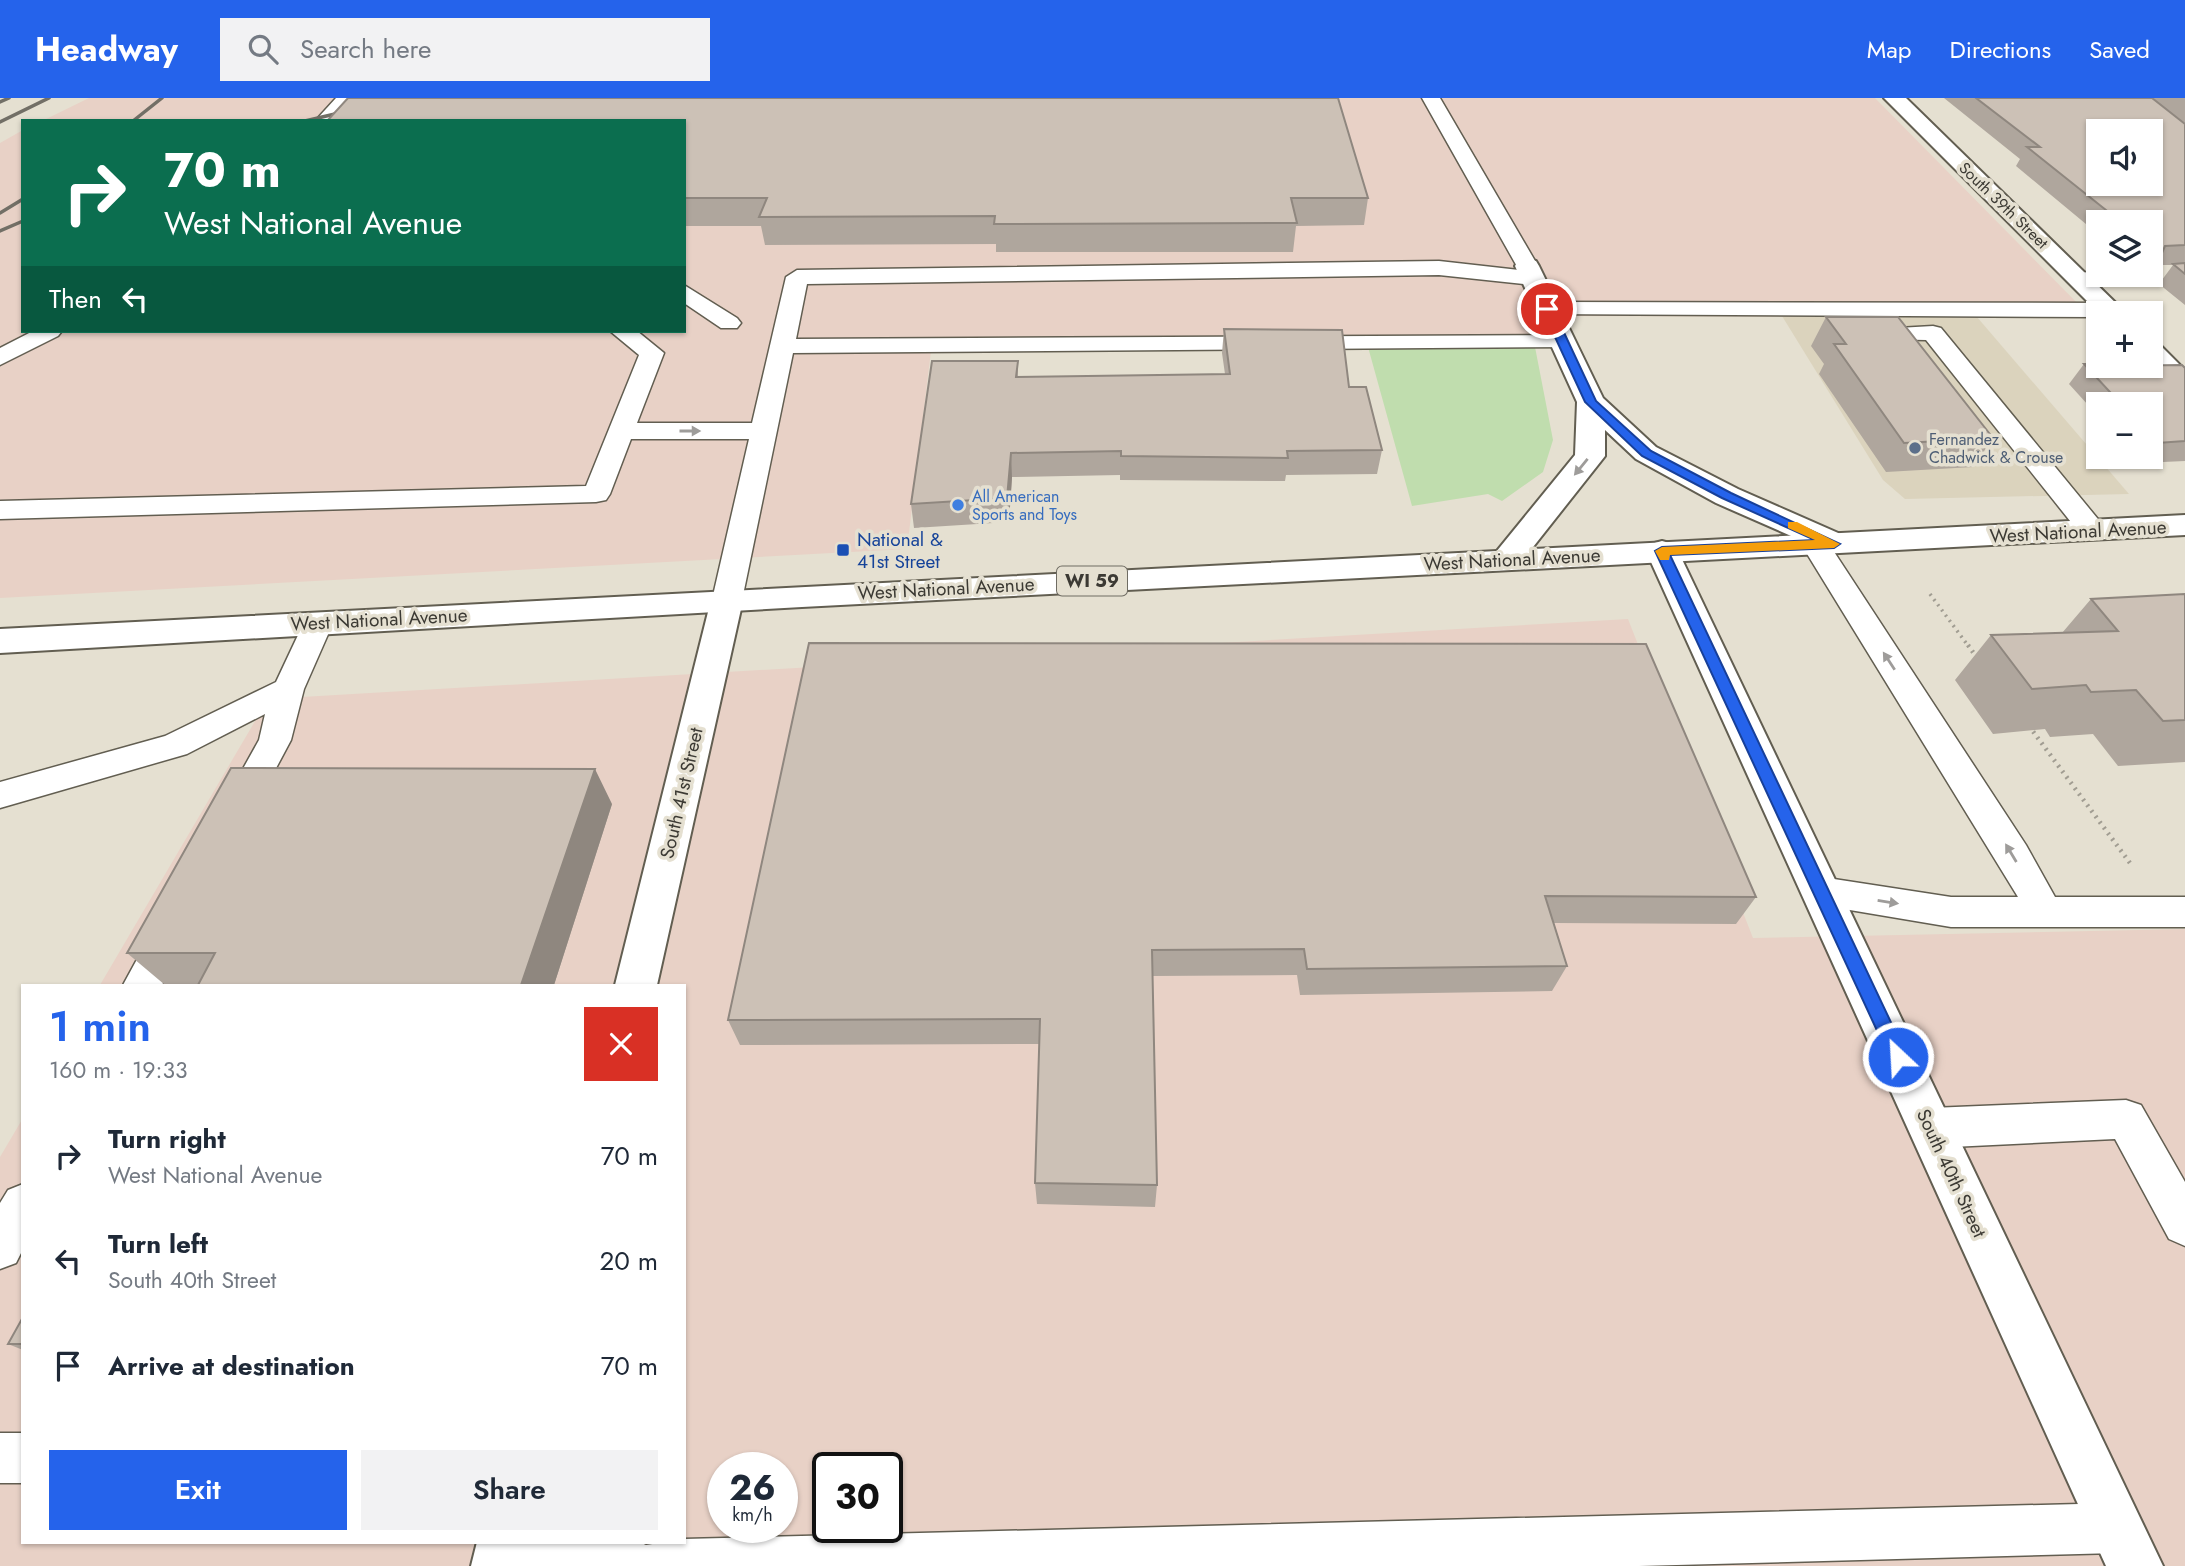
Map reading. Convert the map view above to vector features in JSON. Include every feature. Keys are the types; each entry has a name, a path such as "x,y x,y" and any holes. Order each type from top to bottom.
{"street":[{"name":"South 39th Street","path":"1894,98 2100,301"},
{"path":"1530,272 1591,402 1646,453 1824,544"},
{"path":"2163,363 2185,385"},
{"path":"1507,559 1590,456 1591,402"},
{"name":"West National Avenue","path":"0,641 727,600 2185,525"},
{"name":"South 40th Street","path":"1662,551 2126,1547"},
{"name":"South 41st Street","path":"636,984 727,600"}],"lane":[{"path":"1431,98 1530,272"},
{"path":"326,119 341,99"},
{"path":"727,600 797,277 1438,268 1530,272"},
{"path":"2163,274 2174,273"},
{"path":"2079,279 2086,279"},
{"path":"686,293 729,323"},
{"path":"1547,309 2086,312"},
{"path":"0,358 46,333"},
{"path":"0,510 596,494 652,353 625,333"},
{"path":"1858,334 1933,333 2092,530"},
{"path":"781,346 1563,342"},
{"path":"626,422 765,422"},
{"path":"1824,544 2045,912"},
{"path":"222,838 275,740 288,689 318,622"},
{"path":"0,795 176,745 288,689"},
{"path":"1821,892 1951,912 2185,912"},
{"path":"143,984 188,899"},
{"path":"1931,1128 2126,1119 2185,1224"},
{"path":"0,1247 21,1209"},
{"path":"0,1458 21,1458"},
{"path":"658,1566 2126,1547"},
{"path":"501,1556 635,1566"}],"path":[{"path":"1930,594 1984,667"},
{"path":"2027,722 2148,887 2109,890 2102,912"}],"shaded area":[{"path":"89,98 1875,98 2086,312 2086,317 1521,316 1535,347 931,351 907,549 0,598 0,143 21,131 21,333 686,333 686,119 46,119"},
{"path":"1782,316 1977,317 2086,444 2086,469 2108,469 2129,494 1905,499 1883,480"},
{"path":"1628,619 1753,938 2185,929 2185,1566 0,1566 0,1157 21,1121 21,1544 686,1544 686,984 101,984 268,699"}],"green space":[{"path":"1368,347 1535,347 1553,440 1543,472 1502,501 1488,494 1412,506"}],"building":[{"path":"348,98 1338,98 1368,198 1291,198 1297,223 994,224 995,216 759,217 767,198 686,198 686,119 329,119"},
{"path":"1976,98 2152,98 2185,124 2185,245 2165,246 2163,251 2163,210 2106,210 2088,196 2163,196 2163,119 2086,119 2086,194 2027,147 2040,147"},
{"path":"2185,263 2185,274 2173,264"},
{"path":"1826,317 1898,317 1993,438 1904,443 1834,344 1846,344"},
{"path":"1224,329 1342,330 1349,387 1366,387 1382,450 1287,451 1288,458 1121,456 1121,451 1011,453 1007,498 911,504 932,361 1018,361 1016,377 1230,374"},
{"path":"2163,365 2182,365 2185,368 2185,441 2163,443 2163,392 2110,392 2097,378 2163,378"},
{"path":"2185,594 2185,720 2163,721 2136,690 2091,692 2086,685 2032,689 1991,635 2118,631 2091,599"},
{"path":"809,643 1646,644 1756,897 1545,896 1567,966 1307,969 1304,949 1152,950 1157,1185 1035,1183 1040,1019 728,1020"},
{"path":"231,768 595,769 521,984 199,984 215,953 127,953"},
{"path":"21,1321 21,1344 8,1344"}],"railway":[{"path":"0,102 9,98"},
{"path":"0,122 49,98"},
{"path":"136,119 162,98"},
{"path":"314,119 352,110"},
{"path":"0,213 21,200"},
{"path":"0,231 21,222"}],"slow traffic":[{"path":"1665,557 1662,551 1834,544 1793,525"}],"place":[{"name":"Fernandez Chadwick & Crouse","path":"1915,448"},
{"name":"All American Sports and Toys","path":"958,505"},
{"name":"National & 41st Street","path":"843,550"}],"route":[{"path":"1547,309 1591,402 1646,453 1727,496 1834,544 1662,551 1898,1057"}]}
